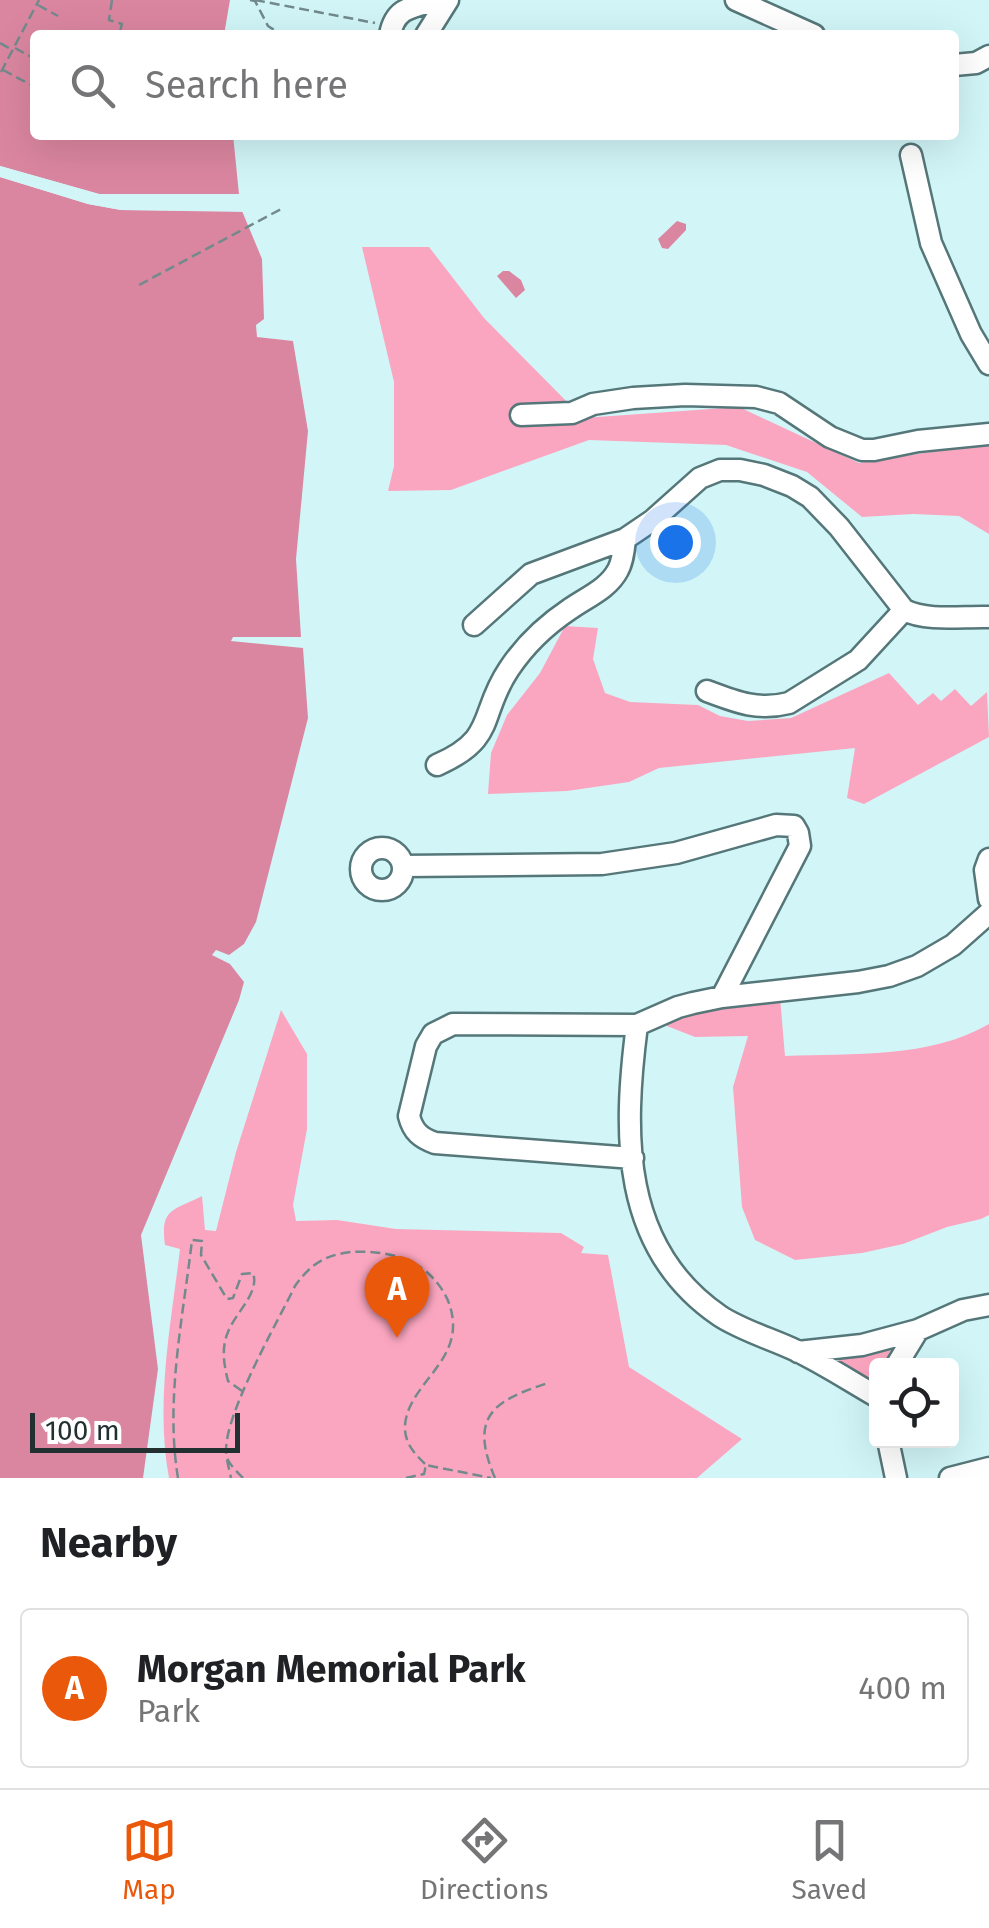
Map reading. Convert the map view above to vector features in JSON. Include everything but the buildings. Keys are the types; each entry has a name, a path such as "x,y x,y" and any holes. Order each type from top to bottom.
{"street":[{"path":"390,30 397,16 406,9 439,0"},
{"path":"429,30 448,0"},
{"path":"736,0 803,30"},
{"path":"959,64 976,63 989,56"},
{"path":"911,155 932,243 971,334 989,364"},
{"path":"521,415 572,414 593,404 634,398 738,396 779,404 830,437 862,450 989,434"},
{"path":"474,625 531,574 625,539 654,520 700,478 720,470 764,476 810,497 839,527 904,610 913,615 989,616"},
{"path":"437,765 457,756 480,736 504,677 532,640 610,581 619,569 625,539"},
{"path":"708,691 746,706 789,703 858,660 904,610"},
{"path":"402,866 602,864 676,853 768,826 794,826 800,846 722,998"},
{"path":"989,858 985,870 989,899"},
{"path":"632,1158 435,1142 418,1135 409,1116 426,1046 433,1034 446,1027 637,1025 678,1007 722,998 889,976 953,946 989,913"},
{"path":"637,1025 630,1079 635,1186 654,1243 674,1275 724,1318 798,1352 869,1392"},
{"path":"798,1352 862,1345 989,1304"},
{"path":"901,1358 918,1330"},
{"path":"890,1448 896,1478"},
{"path":"950,1478 989,1468"}],"path":[{"path":"109,20 112,0"},
{"path":"253,0 386,30"},
{"path":"253,0 274,30"},
{"path":"30,85 2,71 38,2 58,16"},
{"path":"102,18 122,24 120,30"},
{"path":"0,43 30,56"},
{"path":"138,285 283,208"},
{"path":"178,1478 173,1448 174,1397 192,1240 202,1241 201,1255 227,1300 233,1298 242,1274 254,1273 253,1290 226,1333 223,1360 228,1381 244,1392"},
{"path":"231,1478 226,1436 234,1411 294,1286 322,1258 363,1251 410,1260 429,1274 449,1299 454,1332 450,1349 405,1423 410,1448 426,1465 493,1478 483,1433 486,1420 506,1399 548,1383"},
{"path":"226,1458 242,1478"},
{"path":"424,1474 426,1465"},
{"path":"406,1478 424,1474 431,1478"}],"shaded area":[{"path":"0,0 230,0 225,30 30,30 30,140 234,140 239,194 99,194 0,166"},
{"path":"0,177 121,210 242,211 262,259 264,319 256,325 257,337 293,341 308,431 296,559 301,637 233,637 231,641 303,648 308,718 256,922 244,944 229,955 216,950 212,955 230,964 244,982 239,1000 141,1235 158,1369 143,1478 0,1478"},
{"path":"677,221 686,224 686,230 668,249 662,248 658,239"},
{"path":"362,247 429,247 484,318 583,418 739,407 859,463 989,443 989,534 959,516 862,517 807,472 726,445 589,440 451,490 388,491 394,466 394,382"},
{"path":"503,271 521,280 525,290 516,298 497,276"},
{"path":"565,626 598,628 593,659 605,693 630,702 698,705 720,716 748,721 791,718 889,673 918,705 933,693 941,701 955,689 971,706 987,692 989,737 864,804 847,798 855,748 659,768 629,782 567,791 488,794 491,753 507,715 540,673"},
{"path":"780,997 785,1056 916,1049 989,1024 989,1215 903,1244 862,1253 795,1260 755,1240 742,1207 733,1087 748,1036 695,1037 667,1026 665,1018 680,1011"},
{"path":"281,1010 307,1054 307,1129 293,1205 296,1221 337,1220 396,1229 561,1233 584,1247 581,1253 608,1255 629,1367 742,1439 697,1478 169,1478 164,1392 180,1249 165,1245 165,1224 176,1208 202,1196 205,1230 216,1231 236,1152"},
{"path":"895,1342 887,1358 869,1358 869,1382 828,1354"}],"pier":[{"path":"0,166 99,194 244,194 239,199 98,199 0,171"},
{"path":"0,172 122,205 242,206 248,212 121,210 0,177"}],"place":[{"name":"Morgan Memorial Park","path":"397,1338"}]}
